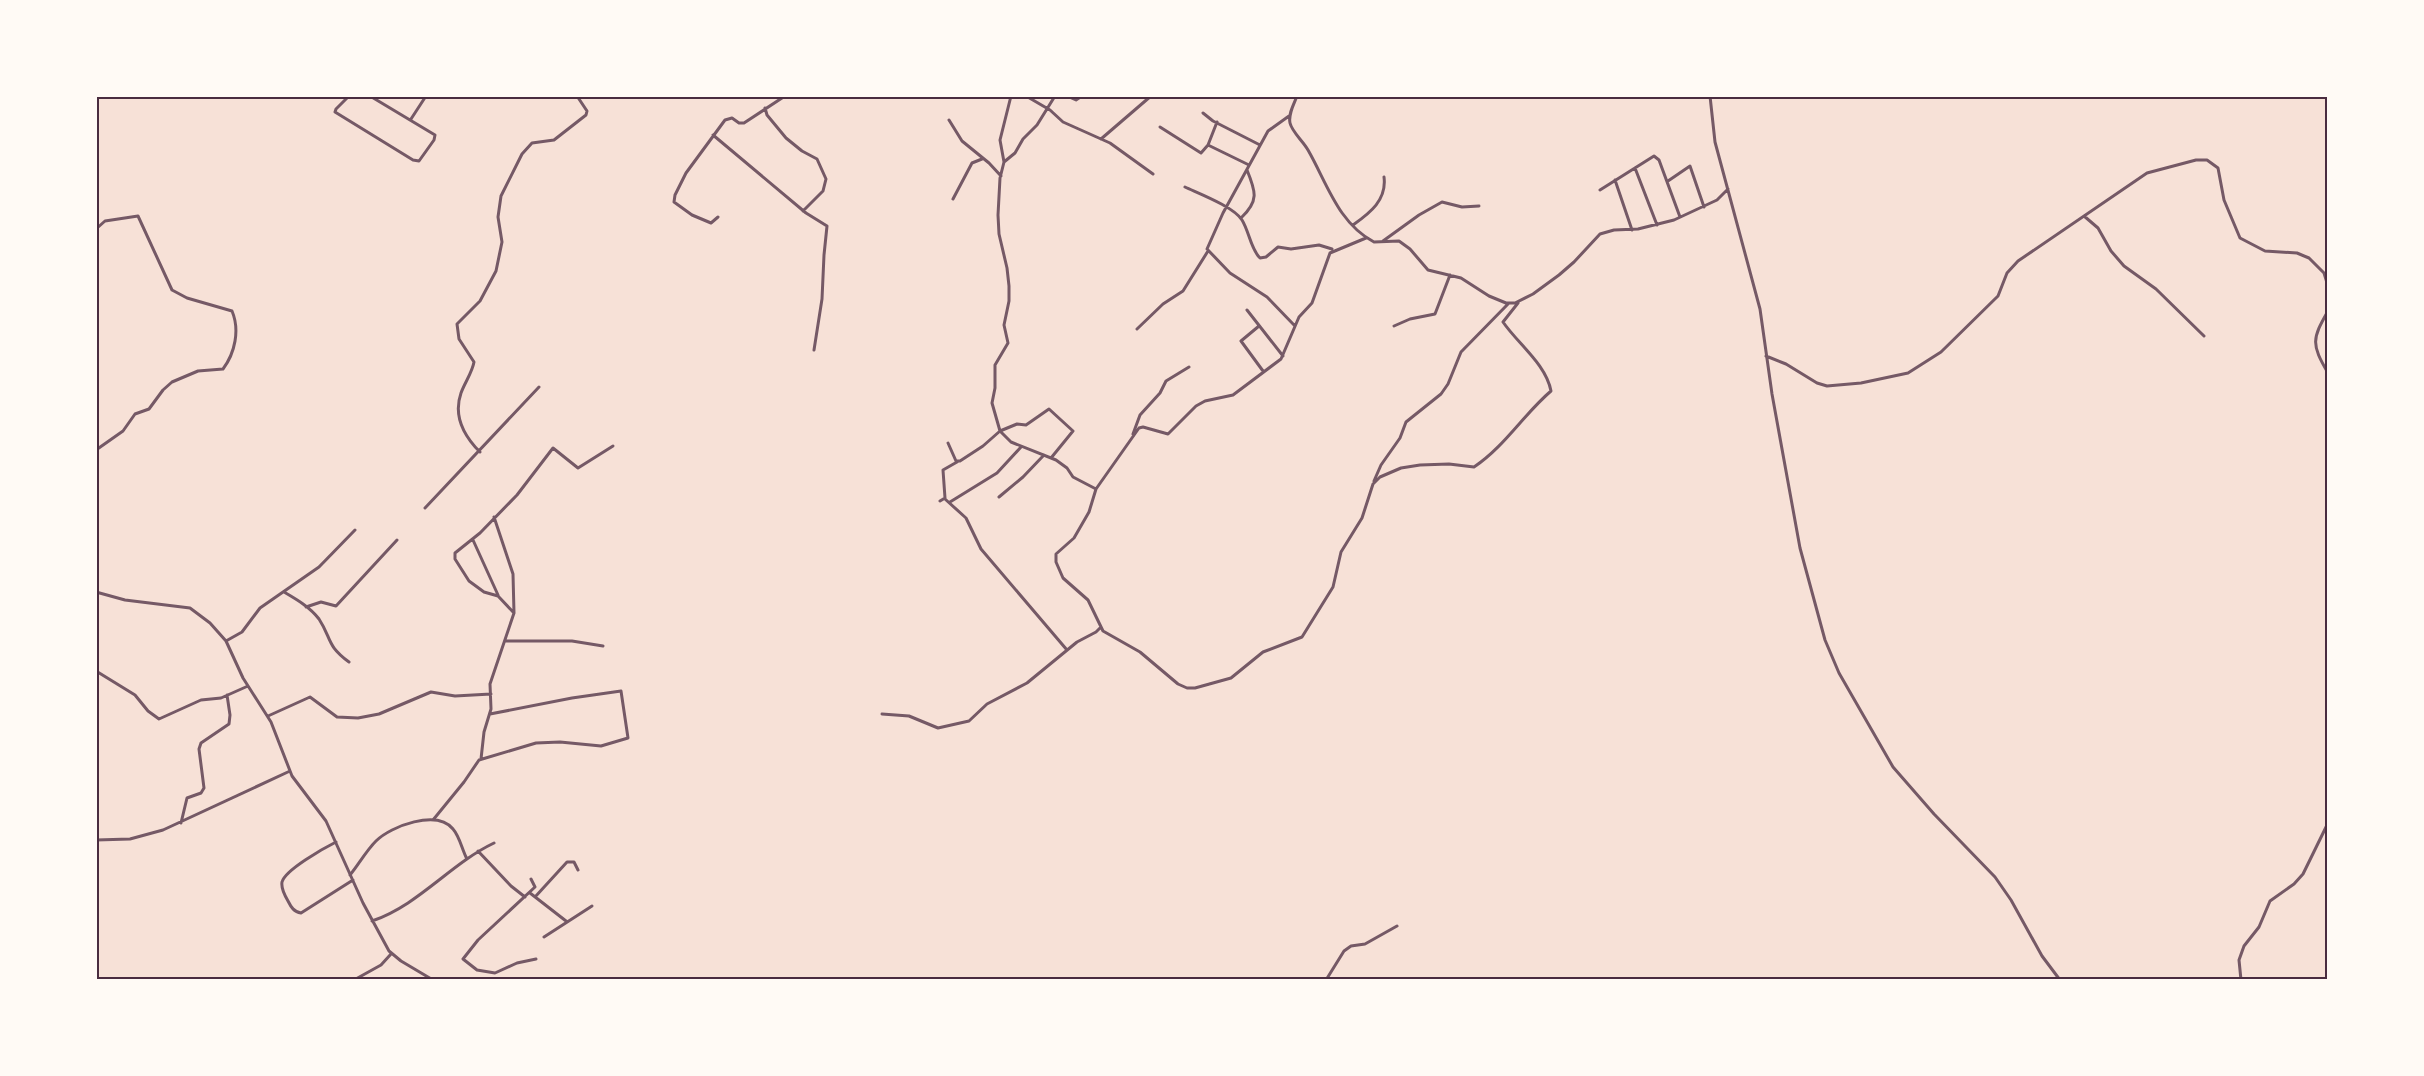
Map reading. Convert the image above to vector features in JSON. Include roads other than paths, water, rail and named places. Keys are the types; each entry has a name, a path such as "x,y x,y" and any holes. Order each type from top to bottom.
{"street":[{"path":"349,96 335,112 417,162 435,136 370,96"},
{"path":"411,120 426,96"},
{"path":"480,453 464,436 461,428 459,401 474,362 459,339 457,324 480,301 496,271 502,242 498,211 501,196 511,173 527,146 535,142 554,140 586,115 587,111 577,96"},
{"path":"718,217 711,224 692,215 673,201 683,177 726,120 732,118 742,123 785,96"},
{"path":"1011,96 1000,140 1004,162 1001,176 999,229 1007,268 1009,295 1004,325 1008,343 995,363 995,388 992,401 1000,431 1011,442 1044,454 1064,466 1074,478 1096,489"},
{"path":"1026,96 1048,109 1063,122 1113,145 1153,174"},
{"path":"1004,162 1037,125 1055,96"},
{"path":"1067,96 1076,100 1082,96"},
{"path":"1101,139 1151,96"},
{"path":"1297,96 1291,114 1291,126 1308,151 1331,198 1366,238 1374,242 1402,242 1426,269 1466,279 1488,296 1508,303 1518,303"},
{"path":"1710,96 1714,142 1760,309 1766,356 1800,548 1825,640 1839,673 1893,767 1934,814 1995,877 2011,900 2042,956 2060,980"},
{"path":"765,108 767,116 786,138 817,159 826,179 823,191 803,211"},
{"path":"1203,113 1260,145"},
{"path":"1137,329 1164,304 1183,291 1208,251 1226,208 1260,145 1271,128 1291,114"},
{"path":"949,120 962,141 1001,176"},
{"path":"1160,127 1199,153 1208,145 1217,122"},
{"path":"713,135 803,211 828,227 822,297 814,350"},
{"path":"1208,145 1249,165"},
{"path":"1600,190 1654,156 1659,160 1680,217"},
{"path":"953,199 972,163 984,159"},
{"path":"1766,356 1827,386 1861,384 1910,372 1939,354 1998,296 2007,273 2014,264 2147,173 2184,163 2207,160 2218,168 2224,200 2240,238 2265,252 2297,253 2309,258 2324,273 2328,286"},
{"path":"1667,181 1690,166 1704,207"},
{"path":"1635,167 1657,225"},
{"path":"1241,218 1251,208 1254,197 1254,185 1247,170"},
{"path":"1353,225 1377,205 1385,186 1384,177"},
{"path":"1615,180 1632,230"},
{"path":"1185,188 1241,218 1251,237 1255,253 1260,258 1266,257 1278,247 1292,249 1319,245 1334,250"},
{"path":"1373,483 1389,473 1420,465 1449,464 1474,467 1497,450 1535,404 1551,391 1534,360 1503,322 1518,303 1559,275 1600,234 1618,229 1632,230 1657,225 1680,217 1704,207 1722,196 1728,189"},
{"path":"1381,242 1442,202 1465,207 1479,206"},
{"path":"96,229 105,221 124,220 138,216 170,288 187,298 232,311 236,334 232,352 223,370 198,371 176,380 163,390 149,409 135,414 123,431 96,450"},
{"path":"2084,216 2098,228 2119,260 2156,289 2204,336"},
{"path":"1366,238 1329,254 1310,306 1300,315 1282,356 1229,398 1205,401 1196,406 1168,434 1141,427 1096,489 1089,513 1073,540 1058,552 1055,558 1063,578 1088,600 1106,633 1138,650 1184,687 1195,688 1231,678 1263,652 1303,636 1333,587 1341,552 1363,515 1381,465 1401,438 1406,422 1441,394 1448,384 1461,352 1508,303"},
{"path":"1208,251 1230,273 1265,295 1295,326"},
{"path":"1394,326 1410,319 1435,314 1437,303 1450,275"},
{"path":"1247,310 1282,356"},
{"path":"2328,311 2316,331 2315,343 2319,357 2328,373"},
{"path":"1258,326 1241,341 1263,371"},
{"path":"1133,436 1138,418 1160,393 1166,381 1189,367"},
{"path":"425,508 439,491 480,453 539,387"},
{"path":"945,499 942,471 985,445 1000,431 1017,424 1025,426 1048,410 1073,431 1051,458"},
{"path":"948,443 958,462"},
{"path":"514,612 498,597 477,588 469,581 456,559 457,551 473,540 522,489 554,448 578,468 613,446"},
{"path":"950,502 997,473 1021,447"},
{"path":"999,497 1026,474 1044,454"},
{"path":"945,499 966,518 982,550 1067,650"},
{"path":"940,501 945,499"},
{"path":"433,820 481,759 483,739 490,714 493,675 514,612 513,574 494,517"},
{"path":"226,641 240,633 257,611 319,567 355,530"},
{"path":"306,607 321,602 336,606 397,540"},
{"path":"473,540 498,597"},
{"path":"96,592 125,600 190,608 210,623 226,641 248,686 268,716 290,771 300,789 327,821 352,880 391,954 433,980"},
{"path":"284,592 306,607 319,620 334,651 349,662"},
{"path":"882,714 909,716 938,728 966,722 973,719 987,704 1027,683 1080,639 1101,627"},
{"path":"506,641 572,641 603,646"},
{"path":"96,671 135,695 148,711 159,719 201,700 227,695 248,686"},
{"path":"481,759 536,743 560,742 597,746 628,738 621,691 490,714"},
{"path":"268,716 310,697 336,717 358,718 379,714 433,692 455,696 491,694"},
{"path":"181,823 186,800 201,793 204,788 199,749 201,743 230,724 231,715 227,695"},
{"path":"96,840 130,838 181,823 215,804 290,771"},
{"path":"350,875 371,846 383,835 402,825 433,820 447,824 454,829 467,859"},
{"path":"2241,980 2239,960 2244,946 2262,923 2271,901 2294,884 2303,874 2328,823"},
{"path":"336,842 306,860 285,878 282,885 285,895 293,909 301,913 352,880"},
{"path":"372,921 401,908 477,851 494,843"},
{"path":"477,851 525,897"},
{"path":"535,897 567,863 574,862 578,870"},
{"path":"531,879 535,886 530,893 478,940 463,957 465,962 477,970 496,973 516,963 536,959"},
{"path":"530,893 566,921"},
{"path":"544,937 592,906"},
{"path":"1326,980 1344,951 1351,946 1365,944 1397,926"},
{"path":"354,980 379,966 391,954"},
{"path":"496,973 499,978"},
{"path":"424,980 427,976"}]}
